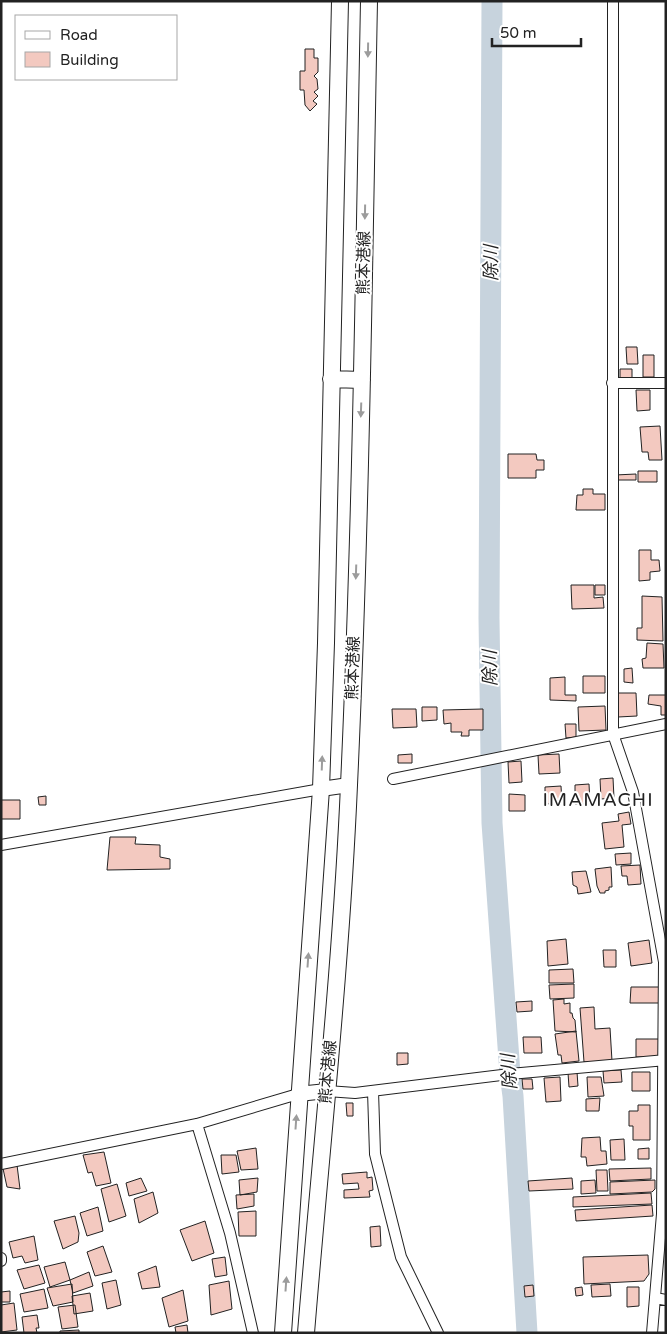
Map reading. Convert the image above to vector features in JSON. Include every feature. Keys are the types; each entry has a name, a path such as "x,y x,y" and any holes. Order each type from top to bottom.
{"main road":[{"name":"熊本港線","path":"283,1333 298,1094 321,789 340,1"},
{"name":"熊本港線","path":"306,1333 327,1091 349,785 362,380 369,1"},
{"path":"331,379 362,380"}],"street":[{"path":"613,1 613,734 633,792 664,962 665,1059 661,1118 662,1214 660,1299 652,1333"},
{"path":"612,383 666,383"},
{"path":"393,779 666,724"},
{"path":"1,845 349,785"},
{"path":"1,1164 197,1124 298,1094 327,1091 355,1094 665,1059"},
{"path":"373,1091 375,1154 401,1256 438,1333"},
{"path":"197,1124 230,1233 253,1333"}],"building":[{"path":"305,49 314,49 314,58 318,58 318,72 314,76 317,79 318,89 314,92 318,96 313,101 317,104 310,111 305,105 304,90 300,90 300,71 305,71"},
{"path":"626,347 637,347 638,364 627,364"},
{"path":"643,355 654,355 654,377 643,377"},
{"path":"620,369 632,369 632,382 620,382"},
{"path":"636,390 650,390 650,410 637,411"},
{"path":"660,426 662,460 649,460 648,452 642,452 640,427"},
{"path":"508,454 536,454 537,460 544,460 544,470 536,470 536,478 508,478"},
{"path":"638,471 657,471 657,482 638,482"},
{"path":"636,474 636,480 615,480 615,475"},
{"path":"583,489 593,489 593,494 605,494 605,510 576,510 577,495 583,495"},
{"path":"639,550 651,550 651,560 659,560 660,571 650,572 650,580 639,581"},
{"path":"571,585 594,585 594,598 603,597 604,608 572,609"},
{"path":"595,585 605,585 605,595 595,595"},
{"path":"642,596 662,597 663,641 637,640 637,628 642,628"},
{"path":"647,643 663,644 664,668 643,668 642,659 646,658"},
{"path":"632,668 633,683 624,682 624,669"},
{"path":"583,676 605,676 605,693 583,693"},
{"path":"565,677 565,695 576,695 576,701 550,700 550,678"},
{"path":"618,693 636,693 637,716 618,717"},
{"path":"649,695 666,695 666,715 661,715 661,706 648,704"},
{"path":"605,706 606,730 579,731 578,707"},
{"path":"422,707 437,707 437,720 422,721"},
{"path":"392,709 416,709 417,727 393,728"},
{"path":"483,709 483,730 469,730 469,736 461,736 462,732 451,732 451,723 444,724 443,710"},
{"path":"565,724 576,724 576,737 566,738"},
{"path":"412,754 412,763 398,763 398,755"},
{"path":"559,754 560,773 539,774 538,755"},
{"path":"521,761 522,782 509,783 508,762"},
{"path":"613,778 614,798 601,799 600,779"},
{"path":"589,784 590,804 575,804 575,785"},
{"path":"561,786 562,803 545,804 545,787"},
{"path":"509,794 525,795 525,811 509,811"},
{"path":"46,796 46,805 39,805 38,797"},
{"path":"1,800 20,800 20,819 1,819"},
{"path":"629,812 631,824 622,825 624,847 605,849 602,823 619,821 618,814"},
{"path":"110,837 136,837 135,844 160,845 160,857 170,859 170,869 107,870"},
{"path":"631,853 631,864 616,865 615,854"},
{"path":"640,865 641,884 628,885 627,876 622,876 621,866"},
{"path":"611,867 612,887 609,887 609,890 605,891 605,893 600,893 597,886 595,869"},
{"path":"586,871 591,892 578,894 577,887 573,885 572,872"},
{"path":"566,939 568,964 548,966 547,941"},
{"path":"649,940 652,963 631,966 628,943"},
{"path":"603,950 616,950 616,967 604,967"},
{"path":"573,969 574,983 549,983 549,970"},
{"path":"574,984 574,998 550,999 549,985"},
{"path":"631,987 660,987 660,1003 630,1003"},
{"path":"564,999 564,1004 570,1003 570,1013 572,1013 575,1020 576,1032 555,1031 553,1000"},
{"path":"532,1001 532,1011 517,1012 516,1002"},
{"path":"594,1007 595,1029 610,1028 612,1061 584,1062 580,1008"},
{"path":"576,1031 579,1061 562,1063 561,1055 558,1055 555,1034"},
{"path":"523,1037 541,1037 542,1053 524,1053"},
{"path":"636,1039 660,1039 660,1057 636,1057"},
{"path":"397,1053 408,1053 408,1064 397,1065"},
{"path":"621,1070 622,1082 604,1083 603,1071"},
{"path":"577,1072 578,1086 569,1087 568,1073"},
{"path":"632,1072 650,1072 650,1091 632,1091"},
{"path":"560,1077 561,1101 546,1102 544,1078"},
{"path":"587,1077 601,1077 604,1096 588,1097"},
{"path":"522,1079 532,1079 533,1089 523,1089"},
{"path":"600,1098 599,1111 586,1111 586,1099"},
{"path":"346,1103 353,1103 353,1116 347,1116"},
{"path":"638,1105 650,1105 650,1140 633,1140 633,1126 629,1126 629,1111 638,1111"},
{"path":"600,1137 601,1151 606,1151 607,1164 587,1166 586,1157 581,1157 582,1138"},
{"path":"624,1139 625,1160 611,1160 610,1140"},
{"path":"256,1148 258,1169 241,1170 237,1151"},
{"path":"649,1148 649,1159 638,1159 638,1149"},
{"path":"104,1152 111,1183 96,1186 92,1172 88,1173 83,1155"},
{"path":"221,1155 236,1155 239,1172 222,1174"},
{"path":"2,1164 17,1165 20,1189 7,1187"},
{"path":"651,1168 651,1179 610,1181 609,1169"},
{"path":"596,1170 607,1170 608,1191 597,1191"},
{"path":"367,1172 367,1178 372,1177 373,1190 369,1191 370,1197 344,1198 344,1190 359,1189 358,1183 343,1184 342,1174"},
{"path":"141,1178 147,1191 129,1196 126,1183"},
{"path":"258,1178 257,1192 240,1195 239,1180"},
{"path":"572,1178 573,1189 529,1191 528,1181"},
{"path":"595,1180 596,1193 581,1194 581,1181"},
{"path":"655,1180 655,1189 652,1192 610,1194 610,1182"},
{"path":"117,1184 126,1216 109,1222 101,1189"},
{"path":"153,1192 158,1213 139,1223 134,1199"},
{"path":"651,1193 652,1204 573,1207 573,1197"},
{"path":"254,1194 254,1206 237,1209 236,1195"},
{"path":"652,1205 653,1216 576,1221 575,1210"},
{"path":"98,1207 103,1231 87,1236 80,1213"},
{"path":"256,1211 256,1236 239,1236 238,1212"},
{"path":"75,1216 79,1233 78,1242 63,1249 54,1221"},
{"path":"205,1221 214,1253 192,1261 180,1230"},
{"path":"380,1226 381,1246 371,1247 370,1227"},
{"path":"34,1236 38,1260 25,1263 22,1256 13,1258 9,1242"},
{"path":"103,1246 112,1272 95,1276 87,1252"},
{"path":"648,1255 649,1274 644,1281 584,1284 583,1257"},
{"path":"225,1257 227,1275 215,1277 212,1259"},
{"path":"65,1262 70,1280 50,1287 44,1267"},
{"path":"39,1265 45,1283 24,1289 17,1270"},
{"path":"156,1266 160,1287 142,1289 138,1273"},
{"path":"89,1272 93,1286 73,1293 70,1280"},
{"path":"116,1280 121,1305 107,1309 102,1283"},
{"path":"229,1281 232,1309 211,1315 209,1285"},
{"path":"72,1284 73,1302 53,1306 47,1288"},
{"path":"610,1284 611,1296 592,1297 591,1285"},
{"path":"533,1285 534,1296 525,1297 524,1286"},
{"path":"582,1287 583,1295 576,1296 575,1288"},
{"path":"627,1287 639,1287 639,1306 627,1307"},
{"path":"44,1289 48,1308 24,1312 20,1294"},
{"path":"183,1290 188,1321 169,1327 162,1298"},
{"path":"10,1291 10,1302 1,1302 1,1292"},
{"path":"90,1293 93,1311 74,1314 72,1296"},
{"path":"14,1303 17,1330 1,1332 1,1305"},
{"path":"75,1305 78,1327 62,1329 58,1307"},
{"path":"37,1315 39,1328 36,1328 37,1333 24,1333 22,1317"},
{"path":"187,1325 188,1333 176,1333 175,1327"},
{"path":"79,1330 79,1333 60,1333 60,1331"}],"waterway":[{"name":"除川","path":"492,1 489,618 492,823 513,1096 527,1333"}],"district":[{"name":"IMAMACHI","path":"598,800"}]}
